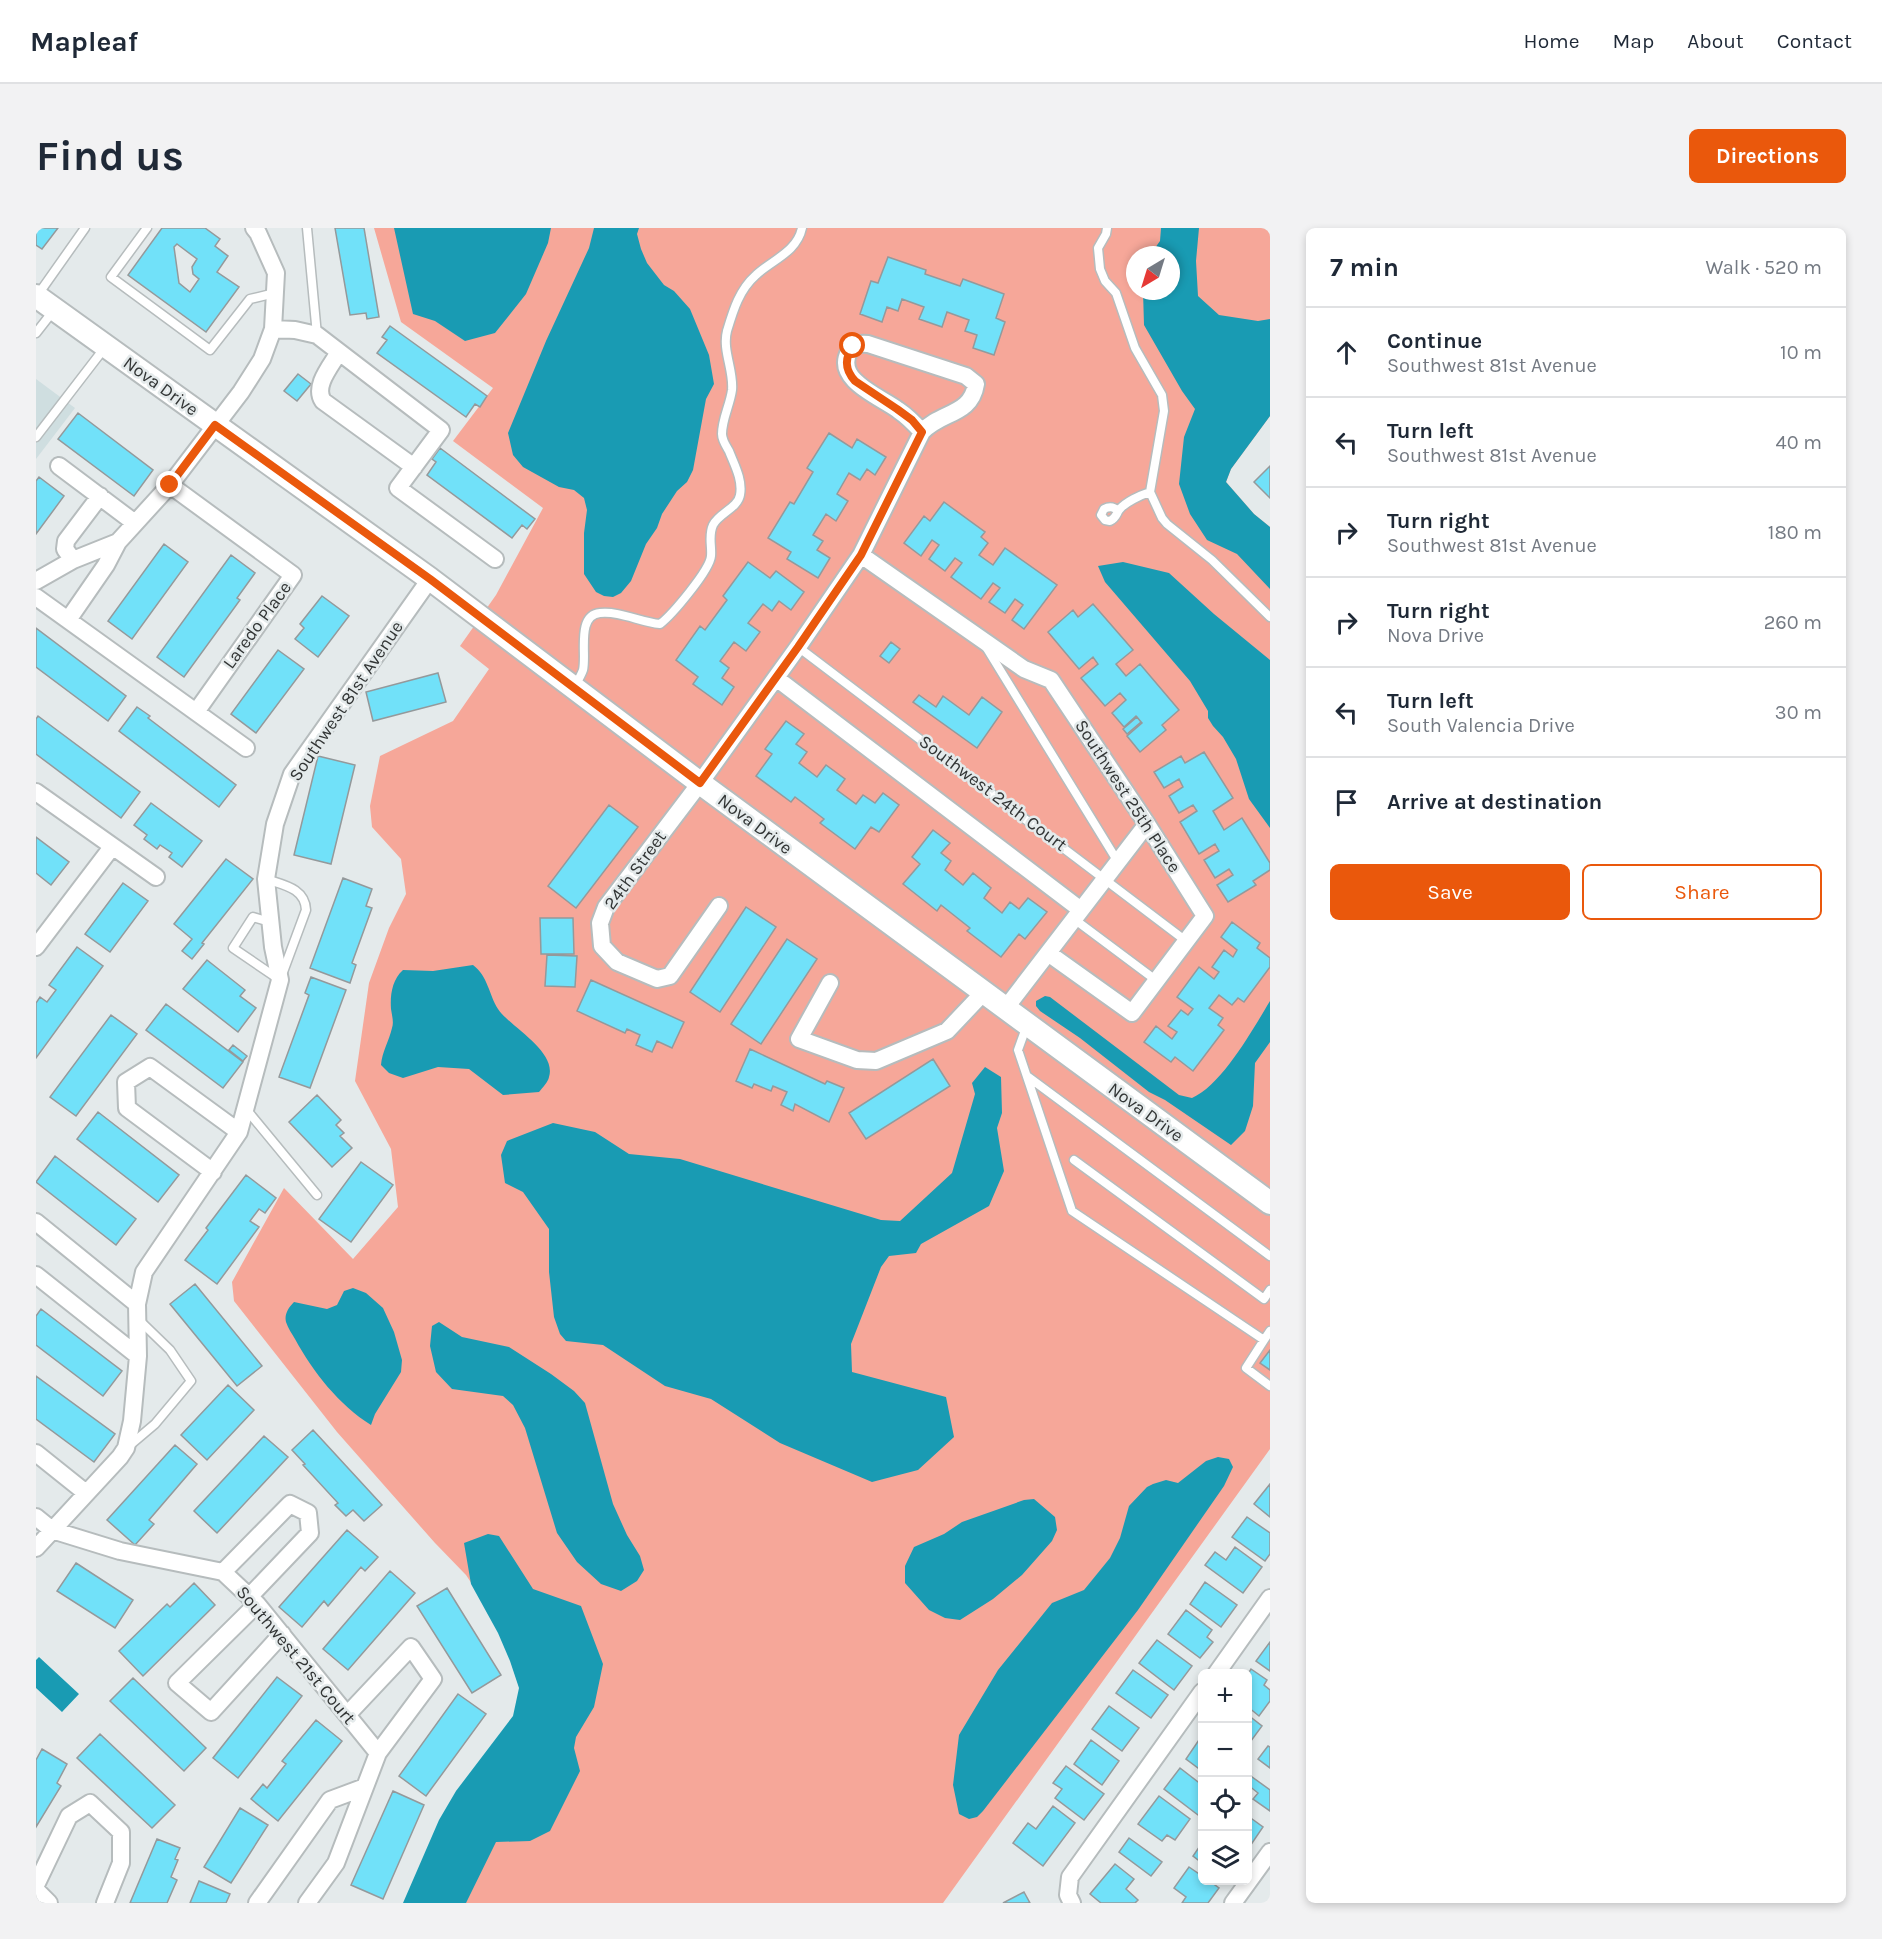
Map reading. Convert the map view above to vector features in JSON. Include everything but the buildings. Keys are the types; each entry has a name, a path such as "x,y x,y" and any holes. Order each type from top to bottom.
{"street":[{"path":"68,620 106,565 118,542 170,485 241,392 262,360 273,329 276,273 254,228"},
{"name":"Nova Drive","path":"42,301 430,579 700,783 1270,1203"},
{"path":"273,329 295,330 317,335 441,430 398,488 495,559"},
{"path":"700,783 861,555 922,432 930,423 961,410 974,394 976,384 966,376 868,344 860,343 853,346 846,360 849,375 912,420 922,432"},
{"path":"339,352 320,385 320,396 414,467"},
{"path":"59,466 135,523"},
{"name":"Laredo Place","path":"170,485 293,575 196,712"},
{"path":"72,560 64,549 66,541 100,496"},
{"path":"36,581 72,560 118,542"},
{"name":"Southwest 25th Place","path":"861,555 1024,669 1052,680 1205,916 1132,1013 1048,953"},
{"name":"Southwest 81st Avenue","path":"36,1548 126,1448 132,1421 138,1356 138,1311 144,1272 239,1132 280,980 273,947 266,879 275,824 292,774 430,579"},
{"path":"36,597 246,748"},
{"path":"776,678 1077,914"},
{"name":"24th Street","path":"700,783 606,907 600,923 602,946 617,962 657,980 670,976 719,906"},
{"path":"36,792 156,877"},
{"path":"1005,1009 1147,824"},
{"path":"36,947 112,847"},
{"path":"830,983 799,1039 857,1060 876,1061 947,1031 983,993"},
{"path":"213,1172 127,1108 126,1082 150,1067 239,1132"},
{"path":"36,1222 138,1311"},
{"path":"36,1275 138,1356"},
{"path":"36,1453 86,1493"},
{"path":"223,1572 290,1504 308,1513 310,1533 253,1601 177,1683 211,1712 282,1635"},
{"name":"Southwest 21st Court","path":"36,1517 52,1530 120,1551 223,1572 253,1601 378,1753"},
{"path":"1220,1669 1270,1598"},
{"path":"307,1903 336,1863 378,1753 433,1679 411,1647 347,1715"},
{"path":"1070,1899 1070,1877 1198,1699"},
{"path":"257,1903 330,1800 365,1787"},
{"path":"36,1885 69,1816 90,1803 120,1832 121,1863 105,1903"},
{"path":"1233,1903 1270,1852"},
{"path":"36,1890 49,1903"}],"lane":[{"path":"36,333 42,301 85,228"},
{"path":"147,228 111,277 210,350 250,299 275,293"},
{"path":"307,228 317,335"},
{"path":"574,687 582,672 583,642 586,624 591,616 599,612 618,614 647,623 660,624 669,617 707,565 711,556 710,534 714,522 734,506 740,496 739,480 722,436 732,390 726,337 733,310 740,295 755,276 790,249 800,238 802,228"},
{"path":"1107,228 1098,248 1100,269 1105,281 1116,292 1135,348 1162,395 1164,411 1150,492 1157,509 1167,524 1212,560 1270,617"},
{"path":"36,437 106,346"},
{"path":"1118,511 1143,494 1150,492"},
{"path":"980,638 1118,862"},
{"name":"Southwest 24th Court","path":"798,647 1186,941"},
{"path":"266,879 293,888 305,902 306,910 280,980 234,948 253,917 271,922"},
{"path":"1077,914 1157,981"},
{"path":"1027,1025 1018,1050 1072,1211 1264,1340"},
{"path":"1027,1076 1270,1256"},
{"path":"246,1108 317,1195"},
{"path":"1074,1160 1267,1301 1270,1290"},
{"path":"126,1448 155,1424 191,1381 170,1350 138,1311"},
{"path":"1270,1331 1246,1368 1270,1386"}],"shaded area":[{"path":"374,228 1270,228 1270,416 1231,469 1226,482 1254,514 1270,527 1270,1449 943,1903 430,1903 558,1676 526,1665 466,1575 337,1432 234,1301 232,1282 284,1188 353,1259 398,1207 391,1149 355,1081 369,983 389,928 406,894 401,859 372,827 370,806 380,756 453,721 489,669 460,646 496,595 543,508 453,441 493,388 401,322"},
{"path":"36,379 75,408 36,459"}],"water":[{"path":"394,228 551,228 548,243 526,294 495,333 465,341 435,321 413,314"},
{"path":"594,228 639,228 637,234 647,263 664,285 674,291 690,309 709,355 714,384 706,399 693,470 687,482 677,491 662,514 657,528 646,544 631,581 621,593 613,597 596,592 584,574 584,533 587,510 584,498 574,490 559,487 523,467 513,455 508,433 546,341 589,248"},
{"path":"1161,228 1199,228 1196,261 1198,296 1219,315 1258,321 1270,319 1270,416 1231,469 1226,482 1254,514 1270,527 1270,589 1237,554 1207,540 1190,514 1179,484 1184,437 1195,409 1144,325 1143,300 1180,300 1180,246 1156,246 1160,241"},
{"path":"1123,562 1169,573 1270,660 1270,828 1249,799 1236,759 1208,718 1208,711 1190,681 1105,582 1098,566"},
{"path":"473,965 485,980 498,1009 540,1049 546,1058 550,1067 549,1077 539,1092 503,1095 469,1069 438,1067 403,1078 389,1073 381,1065 393,1026 391,993 399,974 403,970 433,971"},
{"path":"1045,996 1050,997 1179,1095 1192,1098 1203,1091 1225,1069 1246,1041 1270,1001 1270,1042 1255,1063 1253,1106 1245,1131 1231,1145 1165,1100 1149,1092 1080,1038 1040,1011 1036,1006 1036,1001"},
{"path":"985,1067 1001,1077 1002,1113 997,1128 1004,1171 989,1206 921,1244 916,1253 889,1256 881,1267 851,1344 852,1372 946,1397 954,1437 918,1470 872,1482 780,1443 711,1399 665,1386 603,1345 566,1341 560,1334 554,1317 549,1272 549,1229 523,1192 505,1183 501,1155 507,1141 553,1123 595,1132 629,1154 680,1159 881,1220 900,1221 952,1173 975,1094 972,1083"},
{"path":"353,1288 366,1293 383,1308 394,1332 402,1360 401,1372 375,1414 371,1425 348,1408 319,1375 291,1333 286,1319 287,1311 294,1302 327,1309 337,1305 344,1291"},
{"path":"439,1322 462,1337 509,1347 551,1374 574,1391 585,1403 613,1504 627,1535 640,1556 644,1570 637,1581 621,1591 601,1584 577,1562 557,1533 525,1428 513,1405 503,1396 452,1389 436,1372 430,1346 432,1326"},
{"path":"1218,1457 1229,1459 1233,1467 1224,1486 1138,1610 983,1811 977,1817 969,1819 959,1814 953,1785 959,1735 998,1670 1052,1603 1084,1590 1110,1558 1120,1538 1129,1506 1147,1487 1166,1480 1178,1483 1206,1461"},
{"path":"1034,1499 1055,1517 1057,1530 1052,1541 1022,1575 993,1599 960,1620 945,1618 929,1610 905,1583 905,1566 914,1547 944,1534 962,1522 1024,1500"},
{"path":"488,1534 499,1536 533,1589 581,1606 603,1664 594,1707 576,1737 574,1748 580,1771 550,1831 530,1841 496,1842 466,1903 403,1903 439,1820 456,1791 513,1716 519,1688 498,1633 471,1584 464,1543"},
{"path":"39,1657 79,1694 62,1712 36,1688 36,1660"}],"route":[{"path":"170,485 215,425 430,579 700,783 861,555 922,432 912,420 864,388 849,375 846,360 853,346"}]}
